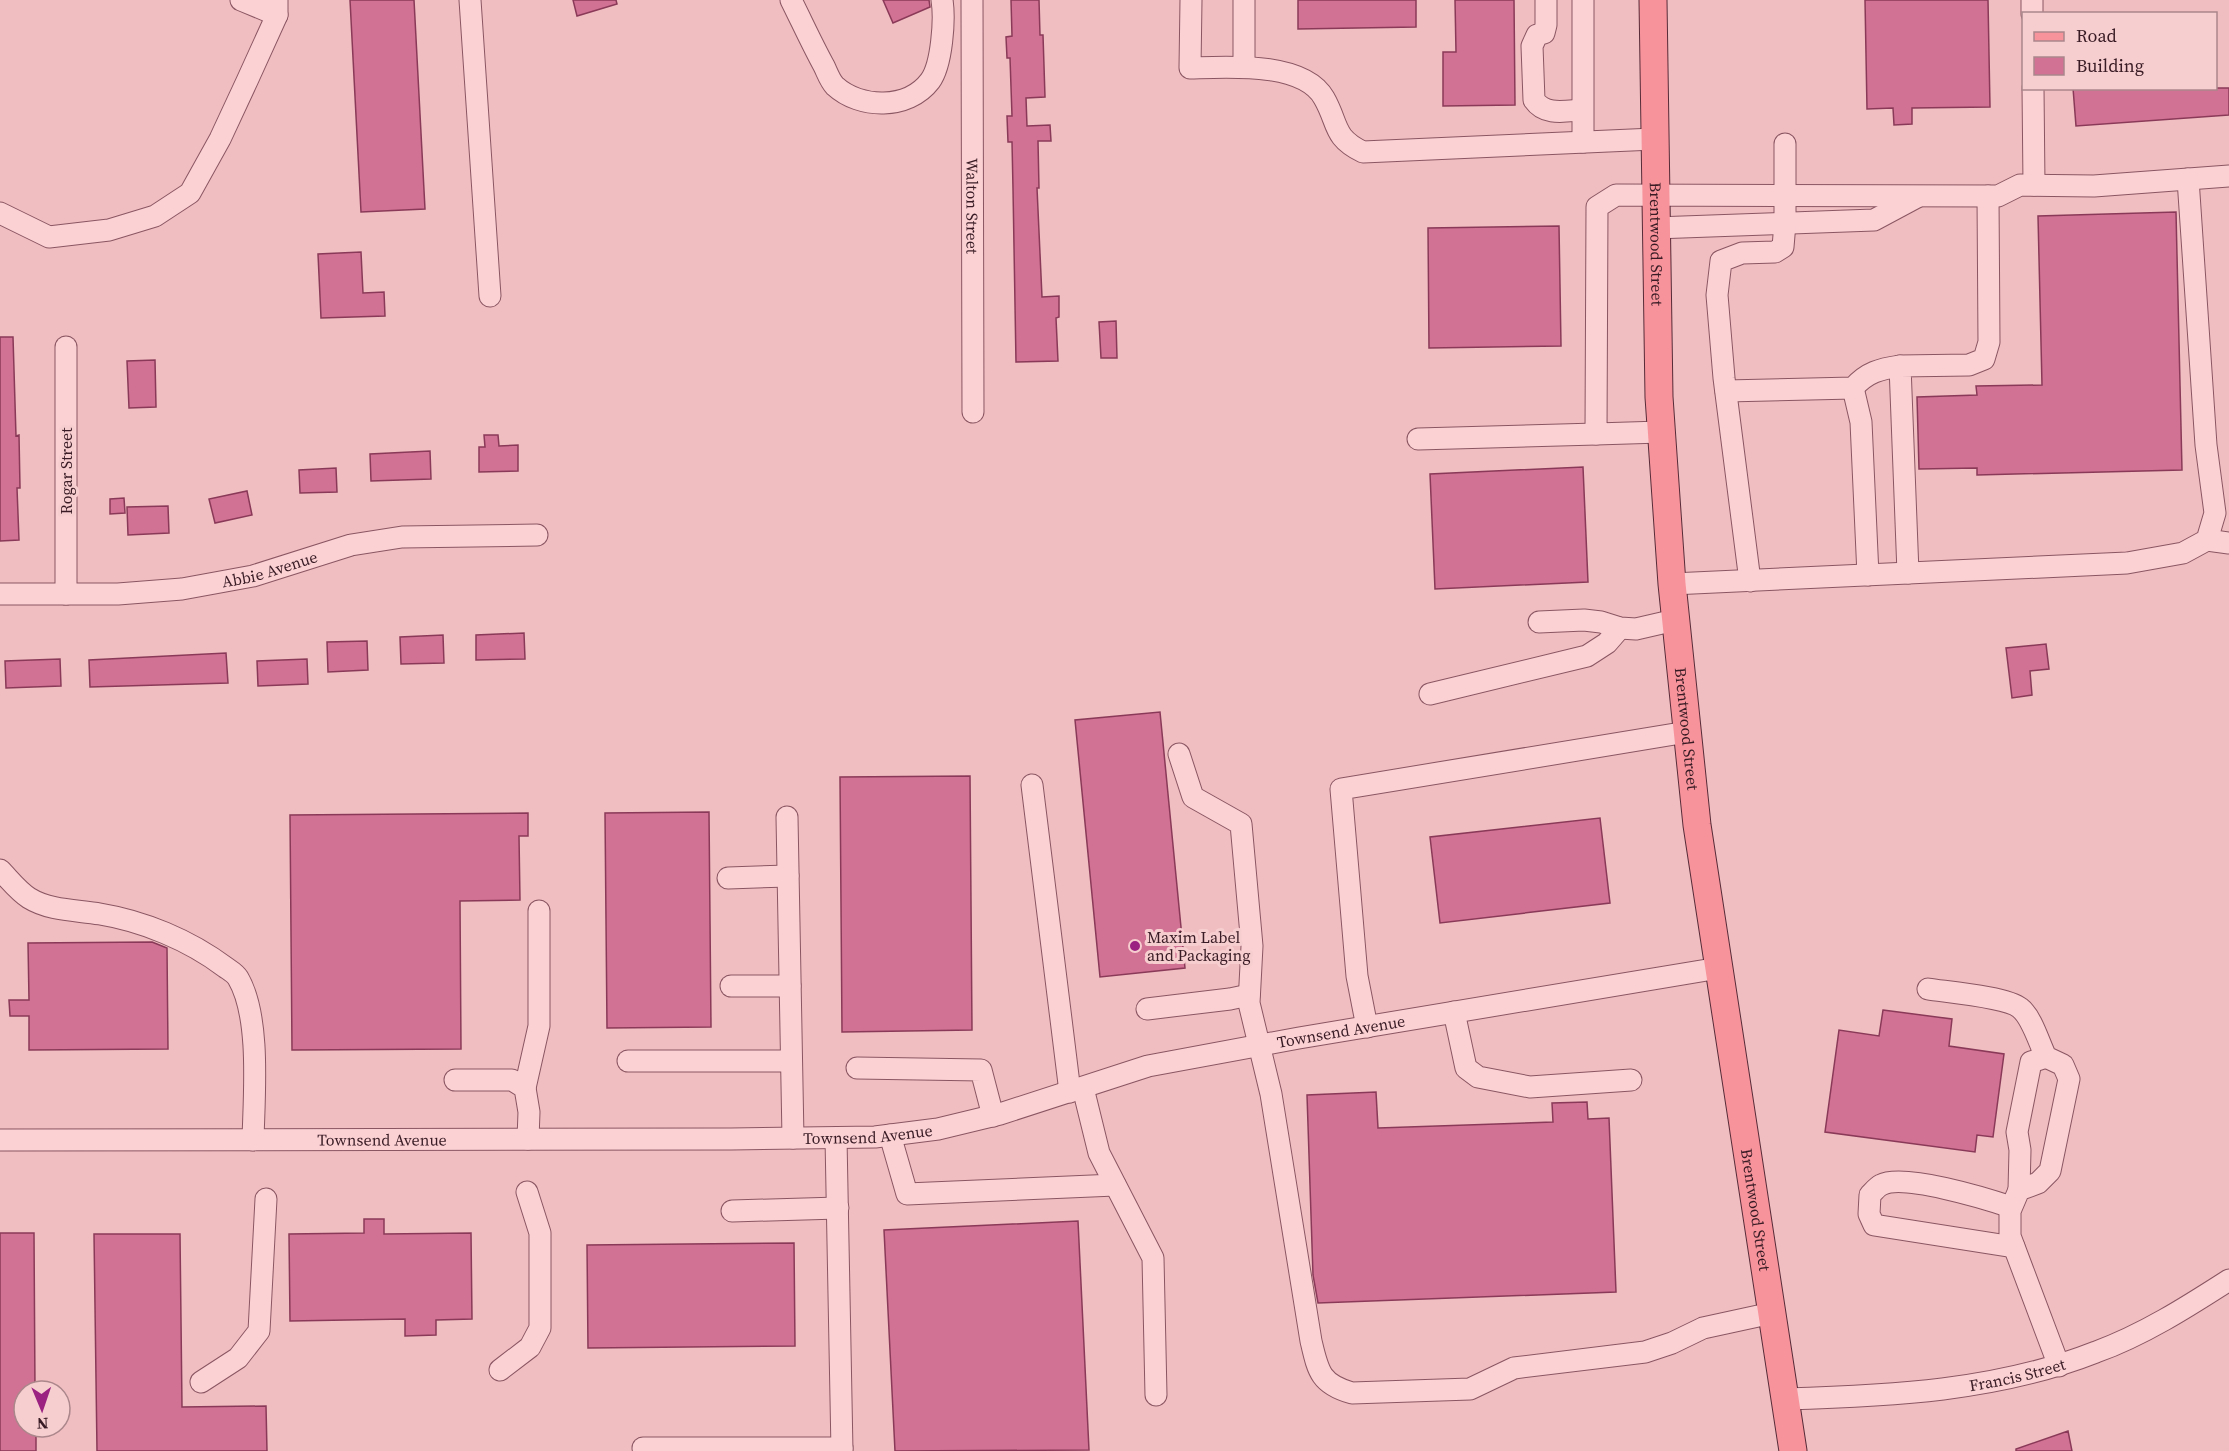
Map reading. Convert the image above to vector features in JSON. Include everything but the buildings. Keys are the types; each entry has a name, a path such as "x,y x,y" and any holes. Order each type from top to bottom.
{"main road":[{"name":"Brentwood Street","path":"1653,0 1655,228 1661,432 1675,620 1697,825 1793,1451"}],"street":[{"path":"0,213 49,237 109,230 155,216 190,193 220,139 277,7 241,0"},
{"path":"470,0 490,296"},
{"path":"791,0 834,85 853,97 876,104 894,102 913,95 930,80 938,60 942,36 944,9 942,0"},
{"name":"Walton Street","path":"972,0 973,412"},
{"path":"1191,0 1190,68 1244,67 1284,72 1314,87 1323,96 1340,136 1350,146 1363,152 1654,139"},
{"path":"1244,0 1244,67"},
{"path":"1546,0 1544,33 1537,35 1532,46 1534,100 1550,111 1582,110"},
{"path":"1583,0 1583,142"},
{"path":"2033,90 2034,185"},
{"path":"1750,581 1726,391 1717,295 1721,261 1742,253 1774,252 1783,247 1785,144"},
{"path":"1596,434 1597,207 1616,195 1998,196 2020,185 2094,186 2229,176"},
{"path":"2188,179 2206,445 2221,490 2207,540"},
{"path":"1655,228 1874,220 1918,196"},
{"path":"1726,391 1853,388 1863,377 1876,370 1900,366 1969,365 1984,359 1989,342 1988,196"},
{"name":"Rogar Street","path":"66,347 66,594"},
{"path":"1900,366 1908,573"},
{"path":"1853,388 1861,422 1868,575"},
{"path":"1418,439 1661,432"},
{"name":"Abbie Avenue","path":"0,594 118,594 182,589 253,576 351,545 402,537 537,535"},
{"path":"1672,584 2127,562 2183,553 2207,540 2229,543"},
{"path":"1539,622 1584,620 1636,629 1675,620"},
{"path":"1430,694 1587,656 1607,643 1620,628"},
{"path":"1366,1027 1357,976 1341,789 1687,732"},
{"path":"1179,754 1193,797 1241,824 1252,946 1249,1003 1271,1094 1317,1369 1337,1388 1352,1393 1470,1389 1514,1368 1645,1352 1672,1343 1703,1328 1772,1313"},
{"path":"1032,785 1077,1090 1099,1153 1152,1258 1155,1395"},
{"path":"787,817 793,1138"},
{"path":"0,870 31,900 70,910 130,920 179,940 214,958 237,976 245,995 252,1026 254,1076 252,1140"},
{"path":"728,878 788,876"},
{"path":"528,1139 525,1088 539,1026 539,911"},
{"name":"Townsend Avenue","path":"0,1140 836,1138 890,1135 938,1129 993,1116 1148,1066 1719,968"},
{"path":"731,987 790,986"},
{"path":"1928,989 2002,1001 2019,1007 2034,1028 2046,1057 2063,1065 2069,1079 2050,1172 2015,1198 1901,1182 1881,1184 1870,1195 1869,1214 1874,1225 2014,1247"},
{"path":"1147,1008 1249,995"},
{"path":"1454,1012 1466,1068 1478,1077 1530,1087 1631,1080"},
{"path":"2046,1057 2031,1062 2020,1109 2017,1132 2020,1150 2010,1236 2059,1366"},
{"path":"628,1061 791,1061"},
{"path":"857,1068 981,1070 993,1116"},
{"path":"455,1080 512,1080 525,1088"},
{"path":"890,1135 907,1194 1115,1185"},
{"path":"643,1448 842,1449 836,1138"},
{"path":"500,1370 530,1347 540,1328 540,1233 527,1192"},
{"path":"201,1382 238,1358 260,1330 266,1199"},
{"path":"732,1211 838,1209"},
{"name":"Francis Street","path":"1785,1399 1873,1396 1960,1388 2059,1366 2135,1335 2229,1280"}],"place":[{"name":"Maxim Label and Packaging","path":"1135,946"}]}
